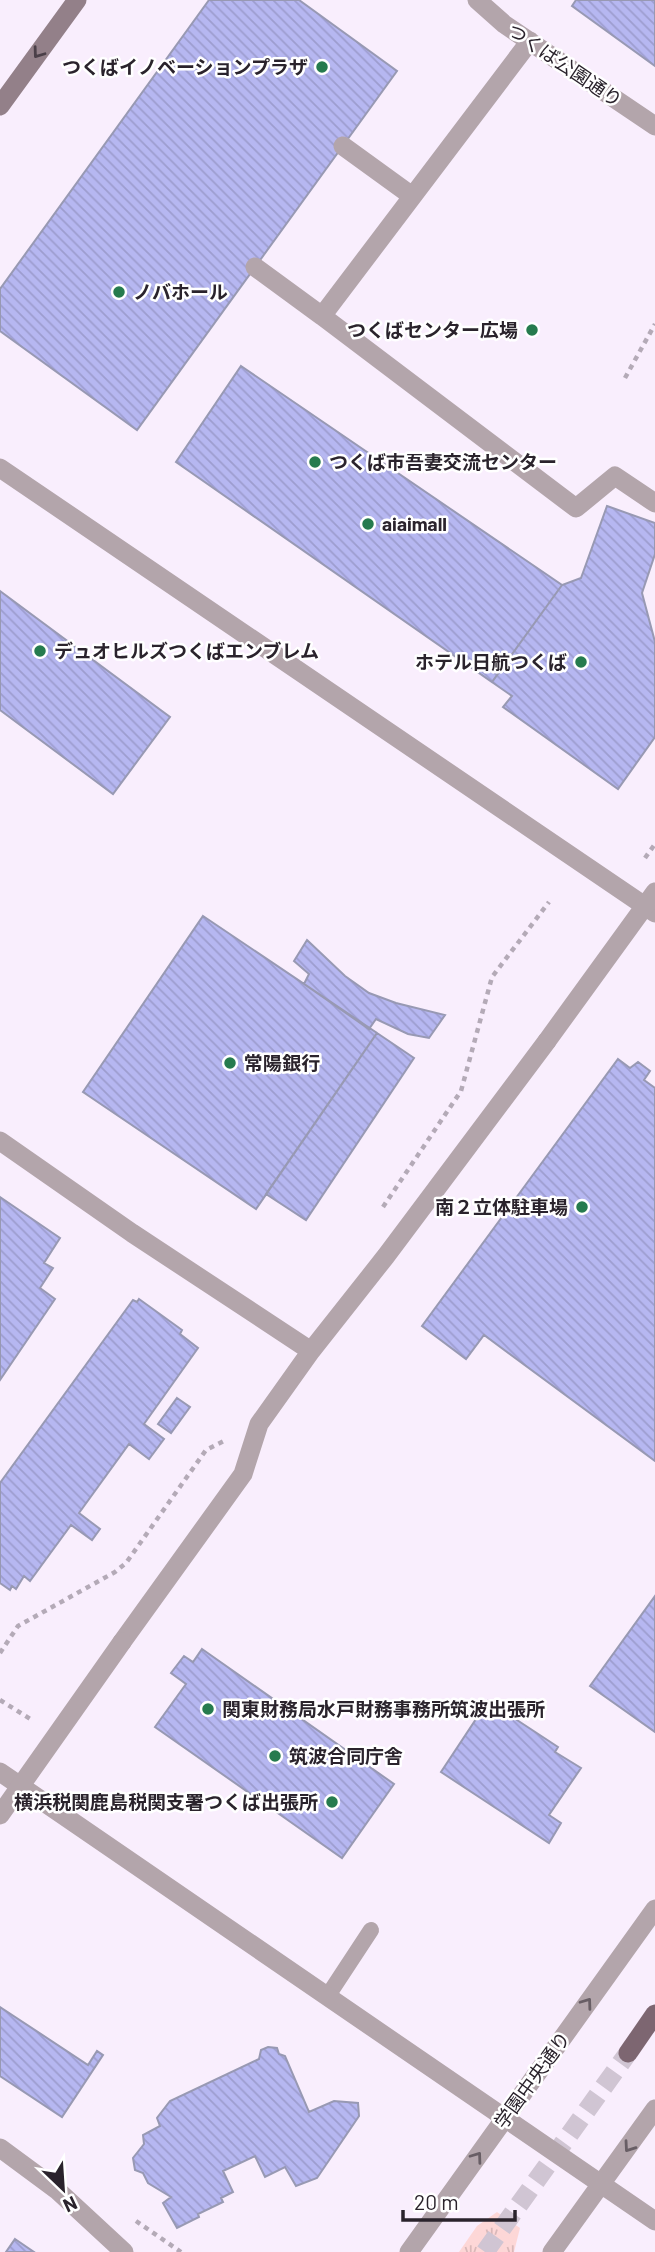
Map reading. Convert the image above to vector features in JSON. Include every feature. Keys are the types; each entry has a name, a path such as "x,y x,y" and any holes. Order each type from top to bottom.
{"main road":[{"path":"0,106 77,0"},
{"path":"628,2053 655,2014"}],"street":[{"name":"つくば公園通り","path":"477,0 504,24 655,126"},
{"path":"322,316 530,41"},
{"path":"343,146 412,196"},
{"path":"255,267 576,508 615,476 654,514"},
{"path":"0,468 655,913"},
{"path":"0,1815 243,1474 260,1424 311,1351 386,1256 655,892"},
{"path":"0,1141 132,1233 311,1351"},
{"path":"0,1772 655,2221"},
{"name":"学園中央通り","path":"409,2252 655,1909"},
{"path":"552,2252 603,2185 655,2109"},
{"path":"0,2148 57,2190 124,2252"}],"lane":[{"path":"327,1997 371,1930"}],"path":[{"path":"625,378 655,324"},
{"path":"645,859 655,844"},
{"path":"382,1209 461,1091 492,977 549,902"},
{"path":"0,1653 18,1626 115,1572 126,1563 206,1450 260,1424"}],"green space":[{"path":"497,2212 520,2228 514,2252 459,2252 477,2226"}],"building":[{"path":"209,0 299,0 397,71 137,430 0,331 0,289"},
{"path":"576,0 655,0 655,66 572,6"},
{"name":"aiaimall","path":"241,366 562,585 492,682 176,462"},
{"name":"ホテル日航つくば","path":"607,506 655,523 655,554 642,593 655,642 655,737 618,789 503,707 512,696 492,682 562,585 581,578"},
{"name":"デュオヒルズつくばエンブレム","path":"0,591 170,717 113,794 0,710"},
{"name":"常陽銀行","path":"203,916 377,1033 256,1209 83,1092"},
{"path":"307,940 345,976 369,993 445,1015 429,1038 408,1034 376,1019 369,1029 304,984 309,974 294,961"},
{"path":"377,1033 414,1058 306,1220 266,1194"},
{"name":"南２立体駐車場","path":"618,1059 630,1068 638,1062 650,1071 644,1080 655,1088 655,1461 484,1335 466,1359 422,1326"},
{"path":"0,1197 60,1238 44,1263 53,1268 40,1288 55,1299 0,1380"},
{"path":"139,1299 182,1330 180,1334 198,1348 144,1424 164,1439 149,1459 129,1444 79,1513 100,1529 92,1540 71,1525 30,1581 24,1576 16,1589 12,1586 10,1590 0,1583 0,1483 133,1300 137,1302"},
{"path":"177,1398 190,1407 171,1433 158,1424"},
{"path":"655,1596 655,1732 590,1686"},
{"name":"筑波合同庁舎","path":"202,1649 394,1784 342,1858 155,1727 186,1684 171,1673 184,1656 193,1662"},
{"path":"488,1701 558,1747 555,1752 581,1768 549,1815 561,1823 549,1843 441,1772"},
{"path":"0,2007 88,2065 97,2051 103,2055 62,2117 0,2076"},
{"path":"268,2047 277,2048 279,2054 285,2056 309,2112 334,2101 358,2103 359,2116 317,2178 296,2186 285,2167 265,2177 255,2156 223,2171 233,2192 221,2198 223,2202 177,2228 163,2203 171,2197 148,2183 143,2173 135,2170 133,2158 144,2144 143,2135 160,2126 157,2118 170,2101 259,2059 261,2050"},
{"path":"15,2239 34,2252 6,2252"}],"tunnel":[{"path":"485,2252 628,2053"}],"place":[{"name":"つくばイノベーションプラザ","path":"322,67"},
{"name":"ノバホール","path":"119,292"},
{"name":"つくばセンター広場","path":"532,330"},
{"name":"つくば市吾妻交流センター","path":"315,462"},
{"name":"aiaimall","path":"368,524"},
{"name":"デュオヒルズつくばエンブレム","path":"40,651"},
{"name":"ホテル日航つくば","path":"581,662"},
{"name":"常陽銀行","path":"230,1063"},
{"name":"南２立体駐車場","path":"582,1207"},
{"name":"関東財務局水戸財務事務所筑波出張所","path":"208,1709"},
{"name":"筑波合同庁舎","path":"275,1756"},
{"name":"横浜税関鹿島税関支署つくば出張所","path":"332,1802"}]}
